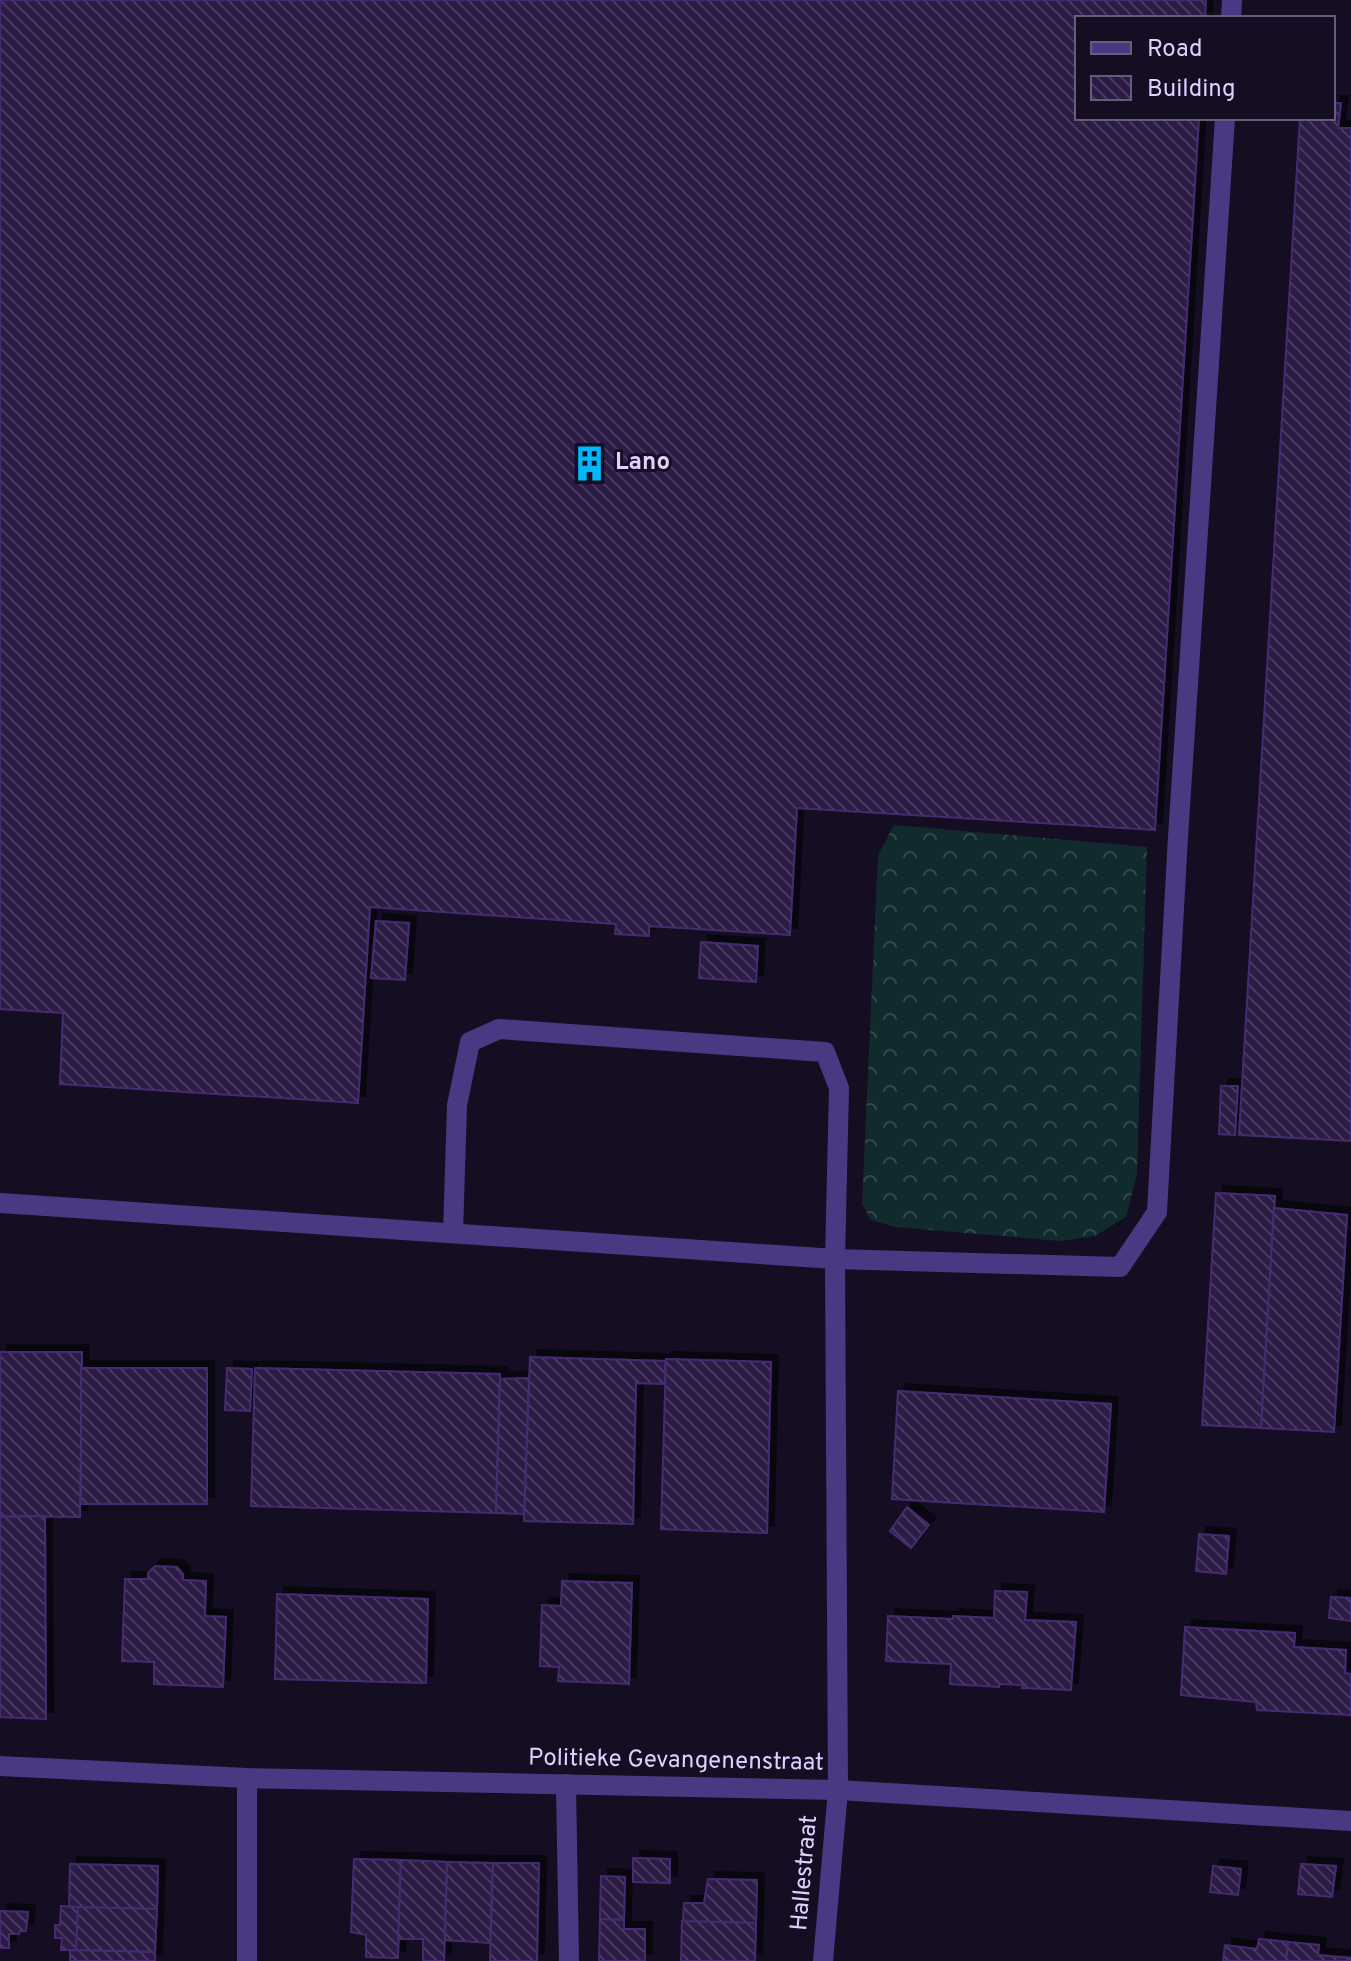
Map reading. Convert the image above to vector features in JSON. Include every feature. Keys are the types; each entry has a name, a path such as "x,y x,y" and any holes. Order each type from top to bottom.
{"street":[{"path":"0,1203 835,1259 1120,1267 1157,1212 1225,120"},
{"name":"Hallestraat","path":"453,1233 457,1105 470,1042 499,1029 825,1052 839,1088 835,1259 838,1790 823,1961"},
{"name":"Politieke Gevangenenstraat","path":"0,1766 247,1778 838,1790 1351,1821"},
{"path":"247,1778 247,1961"},
{"path":"566,1784 569,1961"}],"green space":[{"path":"894,825 1147,847 1137,1173 1126,1217 1095,1236 1060,1241 895,1227 871,1220 862,1204 878,855"}],"building":[{"name":"Lano","path":"0,0 1206,0 1205,16 1075,16 1075,120 1199,120 1155,830 797,808 790,935 649,926 649,936 615,934 616,924 370,907 358,1103 60,1084 63,1013 0,1009"},
{"path":"1335,103 1341,103 1338,128 1351,128 1351,1141 1239,1135 1300,120 1335,120"},
{"path":"376,921 409,923 405,980 371,978"},
{"path":"701,942 758,946 756,982 699,978"},
{"path":"1221,1086 1238,1086 1235,1135 1219,1134"},
{"path":"1216,1193 1275,1196 1261,1428 1202,1425"},
{"path":"1274,1208 1347,1215 1334,1432 1261,1428"},
{"path":"0,1352 82,1352 80,1517 0,1516"},
{"path":"530,1357 665,1361 665,1384 636,1383 633,1524 524,1521"},
{"path":"666,1359 771,1362 767,1533 661,1529"},
{"path":"81,1368 207,1368 207,1504 81,1504"},
{"path":"227,1368 252,1369 250,1411 225,1410"},
{"path":"255,1368 500,1374 496,1513 251,1506"},
{"path":"529,1378 524,1514 496,1513 500,1379"},
{"path":"898,1391 1111,1404 1104,1512 892,1499"},
{"path":"907,1507 929,1525 911,1548 890,1531"},
{"path":"45,1516 46,1719 0,1717 0,1517"},
{"path":"1199,1534 1229,1536 1226,1574 1196,1571"},
{"path":"155,1566 177,1567 183,1574 183,1580 206,1581 205,1616 226,1617 223,1687 154,1684 154,1662 122,1661 125,1579 148,1579 148,1573"},
{"path":"562,1581 632,1583 629,1684 558,1681 559,1667 540,1666 542,1605 561,1606"},
{"path":"995,1591 1027,1592 1025,1620 1076,1622 1071,1690 1022,1688 1023,1685 950,1684 951,1664 886,1661 888,1616 994,1618"},
{"path":"277,1594 428,1599 426,1683 275,1679"},
{"path":"1331,1597 1351,1598 1351,1621 1329,1618"},
{"path":"1185,1627 1295,1633 1294,1647 1346,1650 1345,1673 1351,1674 1351,1715 1257,1710 1256,1702 1181,1695"},
{"path":"633,1858 670,1859 670,1883 633,1882"},
{"path":"354,1859 401,1860 398,1958 366,1957 366,1935 351,1932"},
{"path":"401,1860 447,1862 444,1961 423,1961 423,1939 398,1939"},
{"path":"447,1862 493,1863 490,1943 445,1940"},
{"path":"493,1863 539,1863 537,1961 490,1961"},
{"path":"70,1864 158,1866 157,1909 69,1907"},
{"path":"1301,1864 1336,1866 1332,1897 1298,1894"},
{"path":"1213,1866 1241,1869 1238,1895 1210,1892"},
{"path":"601,1876 625,1877 624,1920 600,1919"},
{"path":"708,1879 757,1880 756,1923 683,1922 684,1903 704,1903"},
{"path":"61,1906 78,1907 76,1950 61,1950 62,1938 55,1938 55,1925 60,1925"},
{"path":"78,1907 157,1909 155,1952 76,1950"},
{"path":"0,1911 28,1912 26,1931 9,1934 9,1948 0,1948"},
{"path":"600,1919 624,1920 624,1929 645,1929 645,1961 599,1961"},
{"path":"682,1921 756,1923 755,1961 681,1961"},
{"path":"1259,1939 1288,1942 1286,1961 1223,1961 1225,1945 1257,1949"},
{"path":"1288,1942 1319,1945 1318,1955 1350,1958 1350,1961 1286,1961"},
{"path":"70,1950 155,1952 155,1961 70,1961"}],"place":[{"name":"Lano","path":"589,463"}]}
